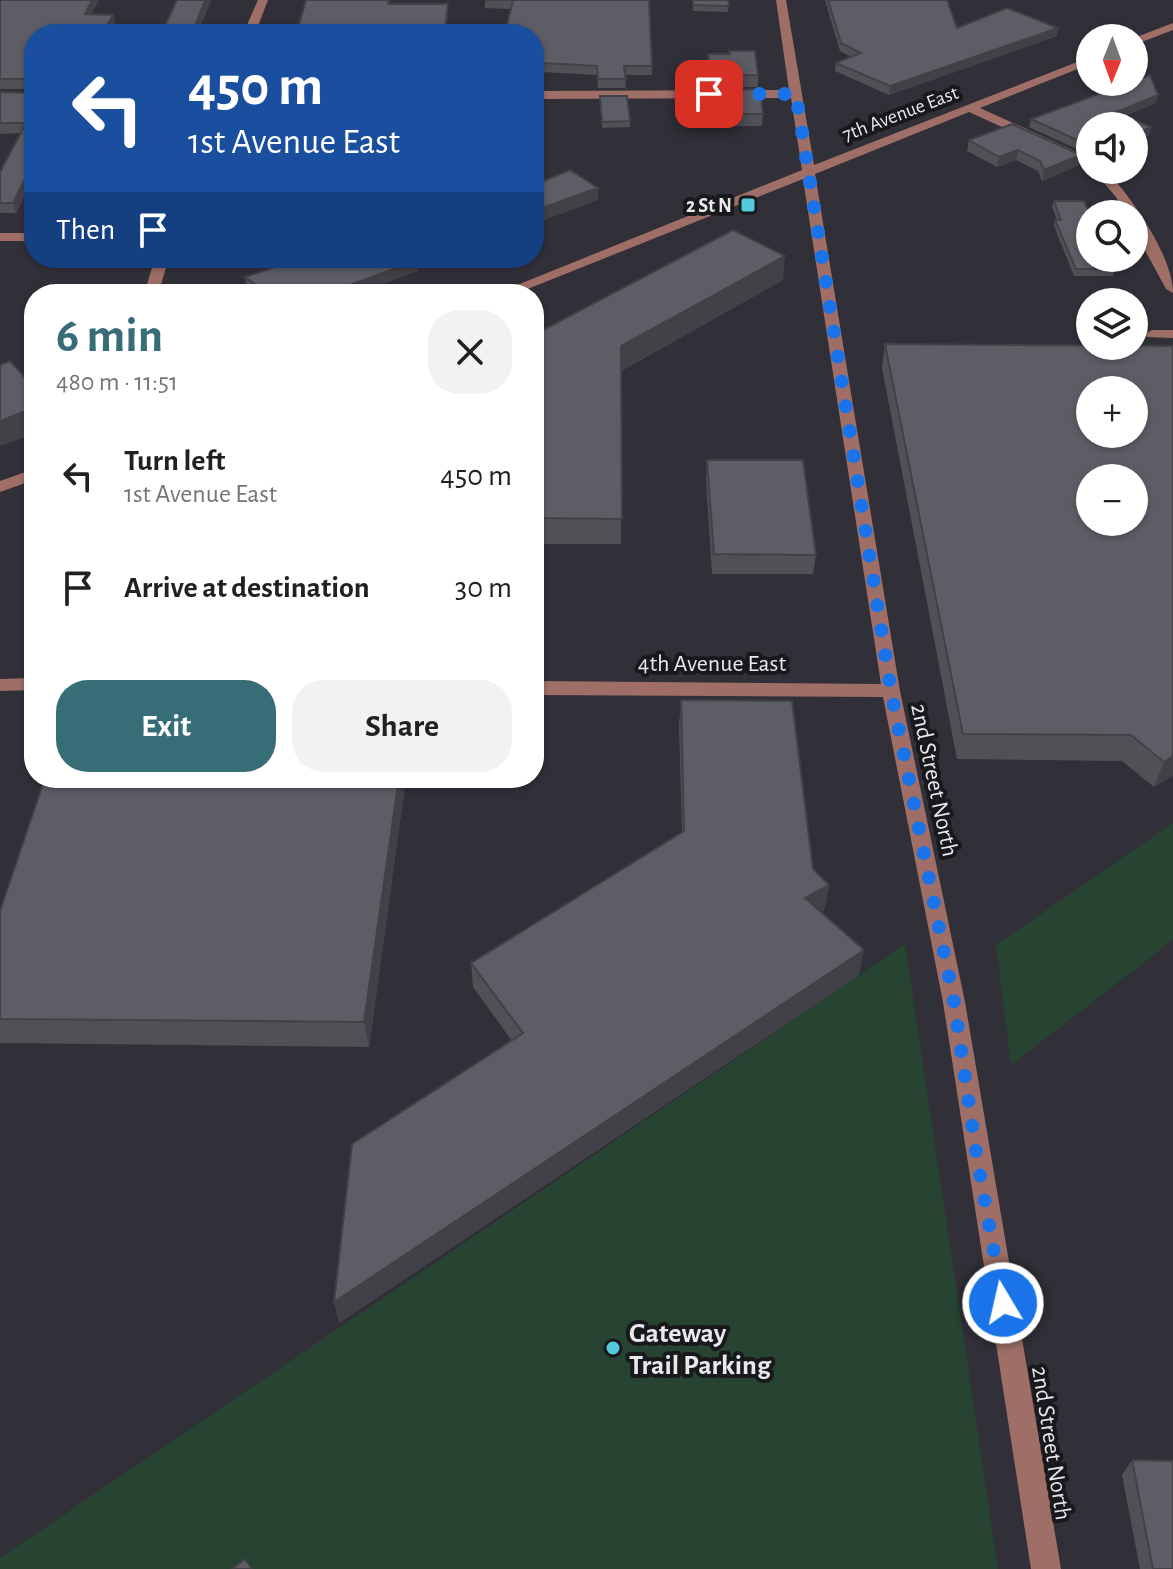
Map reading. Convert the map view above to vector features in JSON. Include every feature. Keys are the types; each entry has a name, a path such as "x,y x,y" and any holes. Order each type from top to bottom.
{"street":[{"path":"253,24 263,0"},
{"name":"2nd Street North","path":"781,0 891,691 954,1002 1046,1569"},
{"path":"1148,36 1173,26"},
{"name":"7th Avenue East","path":"527,284 1076,66"},
{"path":"544,95 796,94"},
{"path":"972,109 1076,157"},
{"path":"1112,184 1125,200"},
{"path":"0,237 24,237"},
{"path":"1148,243 1173,289"},
{"path":"1152,334 1173,334"},
{"path":"0,487 24,478"},
{"path":"0,685 24,684"},
{"name":"4th Avenue East","path":"544,688 891,691"}],"green space":[{"path":"1173,823 1173,940 1011,1065 996,945"},
{"path":"905,944 998,1569 0,1569 0,1558"}],"building":[{"path":"0,0 92,0 85,14 113,15 108,24 24,24 24,79 0,79"},
{"path":"177,0 205,0 196,24 166,24"},
{"path":"306,0 448,4 445,24 299,24"},
{"path":"513,0 649,0 652,66 624,66 626,79 598,79 597,66 544,63 544,24 507,24"},
{"path":"693,0 728,0 729,6 693,5"},
{"path":"828,0 947,0 957,28 1007,8 1058,28 890,86 836,63 861,53 841,43"},
{"path":"729,51 755,51 758,75 710,76 708,54 730,54"},
{"path":"1148,76 1158,95 1116,112 1076,112 1076,140 1031,119 1093,96 1148,96"},
{"path":"760,89 763,114 712,114 710,90"},
{"path":"0,92 24,93 24,123 0,123"},
{"path":"600,96 627,96 630,121 602,122"},
{"path":"1012,124 1076,153 1076,157 1044,170 1040,161 1018,150 999,157 969,140"},
{"path":"24,127 24,181 13,203 0,203 0,172"},
{"path":"570,170 598,188 544,207 544,181"},
{"path":"1054,201 1076,201 1076,269 1055,220 1061,220"},
{"path":"733,230 785,256 621,346 622,519 544,518 544,329"},
{"path":"272,268 396,268 353,284 254,284 245,277"},
{"path":"885,344 1076,345 1076,360 1148,360 1148,346 1173,346 1173,756 1164,762 1131,735 963,734"},
{"path":"10,361 24,377 24,412 0,421 0,365"},
{"path":"707,460 803,460 816,555 714,554"},
{"path":"681,700 792,701 813,869 829,885 805,898 864,950 334,1302 352,1144 523,1033 471,963 684,831"},
{"path":"42,788 398,788 364,1022 0,1019 0,911"},
{"path":"1132,1460 1173,1461 1173,1569 1153,1569"},
{"path":"245,1559 252,1569 232,1569"}],"place":[{"name":"2 St N","path":"748,205"},
{"name":"Gateway Trail Parking","path":"613,1348"}],"route":[{"path":"709,94 796,94 891,691 954,1002 1003,1303"}]}
